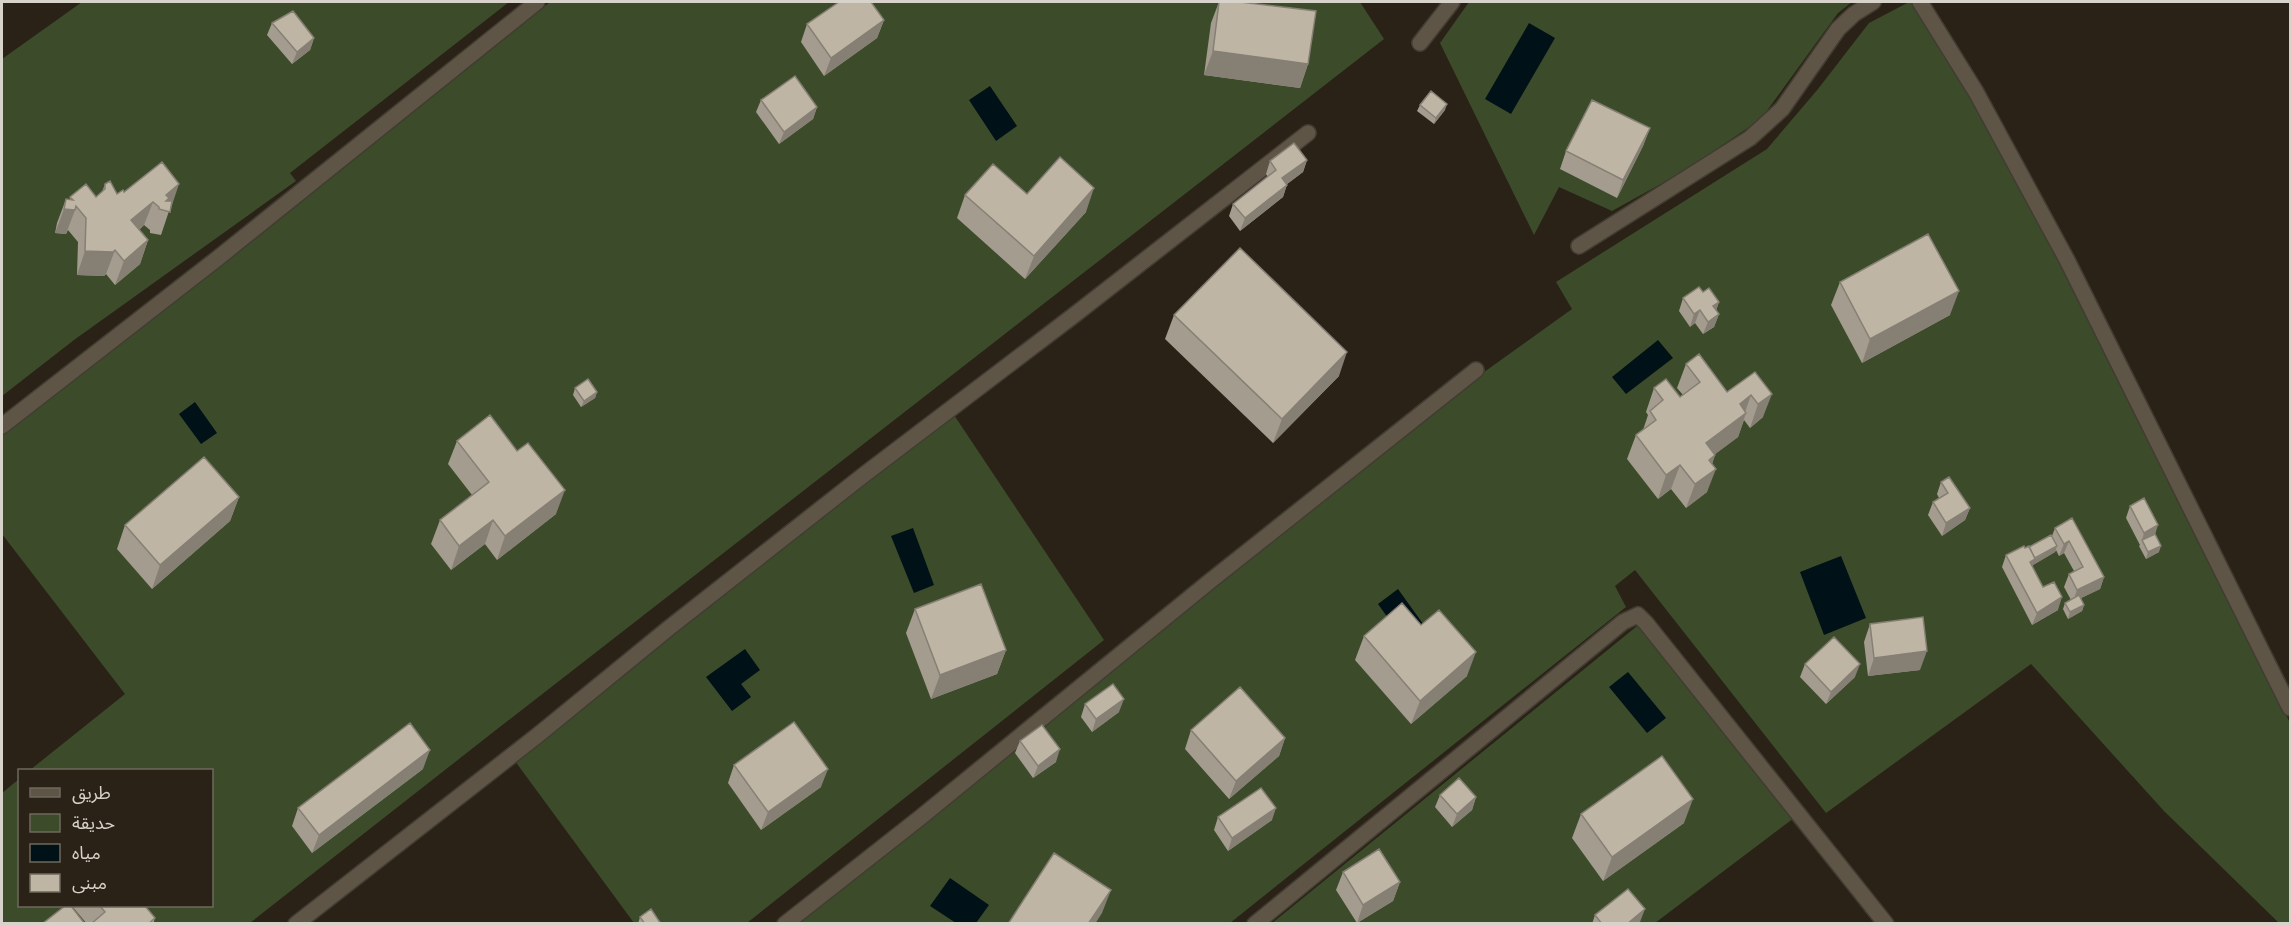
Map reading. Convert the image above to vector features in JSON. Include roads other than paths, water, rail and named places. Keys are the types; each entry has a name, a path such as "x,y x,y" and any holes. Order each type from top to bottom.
{"street":[{"path":"2,426 218,258 537,2"},
{"path":"1420,43 1452,2"},
{"path":"1579,246 1750,138 1782,108 1838,29 1854,14 1873,2"},
{"path":"1920,2 1976,92 2067,260 2221,565 2290,708"},
{"path":"296,924 512,756 669,628 865,474 1308,133"},
{"path":"785,924 1476,370"},
{"path":"1256,924 1623,622 1638,615 1886,924"}],"water":[{"path":"1529,23 1555,38 1511,114 1485,99"},
{"path":"990,86 1017,126 996,141 969,100"},
{"path":"1658,340 1673,358 1626,394 1612,377"},
{"path":"195,402 217,433 201,444 179,414"},
{"path":"913,528 934,585 914,593 891,536"},
{"path":"1841,556 1866,618 1824,635 1800,572"},
{"path":"1398,589 1426,628 1406,643 1378,604"},
{"path":"745,649 760,670 741,684 751,697 732,711 706,677"},
{"path":"1628,672 1666,718 1647,733 1609,687"},
{"path":"950,878 989,905 976,923 956,923 930,906"}]}
